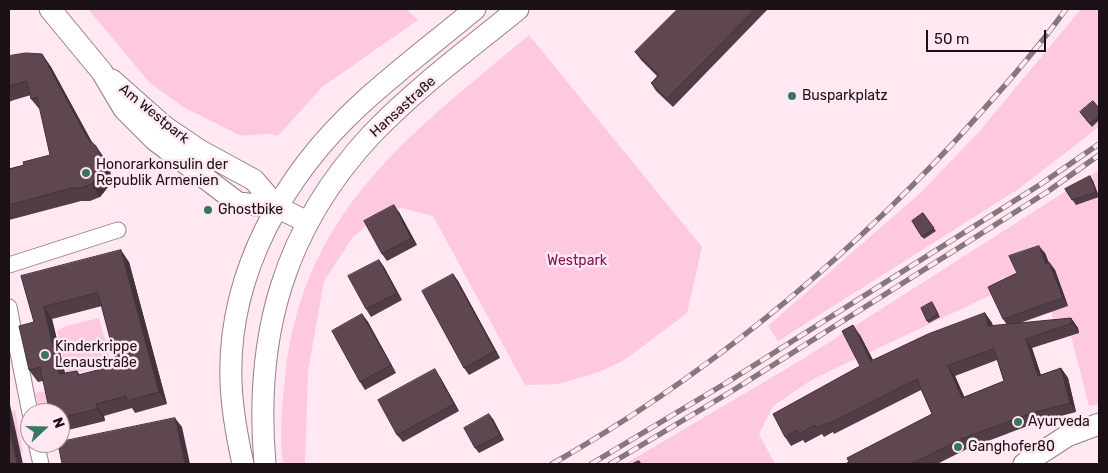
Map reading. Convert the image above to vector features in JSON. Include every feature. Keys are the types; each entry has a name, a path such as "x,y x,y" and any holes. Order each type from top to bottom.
{"main road":[{"name":"Am Westpark","path":"50,9 102,72 135,98 165,127 192,146 254,180 277,207 308,222"},
{"name":"Hansastraße","path":"243,464 235,424 231,382 233,338 253,255 277,207 301,170 341,123 385,82 476,9"},
{"name":"Hansastraße","path":"265,464 261,398 267,342 282,281 308,222 327,190 371,135 396,111 518,9"},
{"path":"1024,464 1067,436 1099,424"}],"street":[{"path":"9,265 118,230"},
{"path":"9,307 28,403"}],"green space":[{"path":"88,9 406,9 418,20 322,87 278,136 268,134 239,135 183,107 150,83"},
{"path":"1081,9 1099,9 1099,127 1017,190 778,341 768,326 919,194 978,133"},
{"name":"Westpark","path":"529,35 702,247 687,313 623,361 599,372 559,384 525,385 433,216 401,208 382,213 353,237 324,281 308,371 305,464 283,464 281,432 283,399 295,319 314,268 338,222 369,181 404,143 443,107"},
{"path":"1099,170 1099,404 1089,406 1071,336 1058,340 1050,305 993,294 813,379 773,406 759,434 775,464 625,464 803,359"},
{"path":"99,318 112,365 67,375 57,331 66,326"},
{"path":"51,390 53,403 38,403 35,393"},
{"path":"15,410 20,436 20,452 11,411"}],"building":[{"path":"678,9 755,9 667,99 651,83 659,75 635,52"},
{"path":"26,53 42,54 88,139 96,146 101,156 102,168 91,184 81,188 72,188 9,205 9,169 24,165 23,162 50,155 37,97 31,99 27,81 9,86 9,56"},
{"path":"1093,101 1099,108 1099,116 1090,124 1080,112"},
{"path":"1090,176 1096,192 1072,200 1065,189"},
{"path":"394,205 411,238 382,254 364,221"},
{"path":"923,213 934,228 922,237 912,221"},
{"path":"1039,246 1046,264 1049,262 1063,298 1003,319 988,287 1017,273 1009,256"},
{"path":"121,250 159,392 127,401 126,396 96,404 97,409 70,416 70,403 48,403 40,367 29,370 19,326 34,322 21,276","holes":["98,293 117,365 78,375 77,371 59,374 44,307"]},
{"path":"379,260 397,293 366,309 348,276"},
{"path":"453,274 495,351 464,368 422,291"},
{"path":"932,302 938,314 927,321 921,308"},
{"path":"985,313 988,326 1071,318 1072,323 1026,339 1038,376 1061,368 1070,403 1032,413 961,439 911,464 845,464 849,462 847,458 932,414 917,379 828,424 817,428 815,425 799,434 797,430 785,437 773,414 860,366 842,331 853,325 871,361 928,334","holes":["994,349 1004,381 962,398 948,366"]},
{"path":"362,314 391,365 360,382 332,331"},
{"path":"435,369 454,404 397,435 378,400"},
{"path":"489,414 500,435 475,448 464,428"},
{"path":"175,418 185,464 62,464 60,453 70,453 70,440"},
{"path":"9,427 17,464 9,464"}],"railway":[{"path":"552,464 608,431 662,395 767,317 817,275 912,186 957,139 1027,59 1066,9"},
{"path":"591,464 726,383 1041,184 1099,144"},
{"path":"610,464 732,391 1047,192 1099,155"}],"place":[{"name":"Busparkplatz","path":"792,96"},
{"name":"Honorarkonsulin der Republik Armenien","path":"86,173"},
{"name":"Ghostbike","path":"208,210"},
{"name":"Kinderkrippe Lenaustraße","path":"45,355"},
{"name":"Ayurveda","path":"1018,422"},
{"name":"Ganghofer80","path":"958,447"}]}
